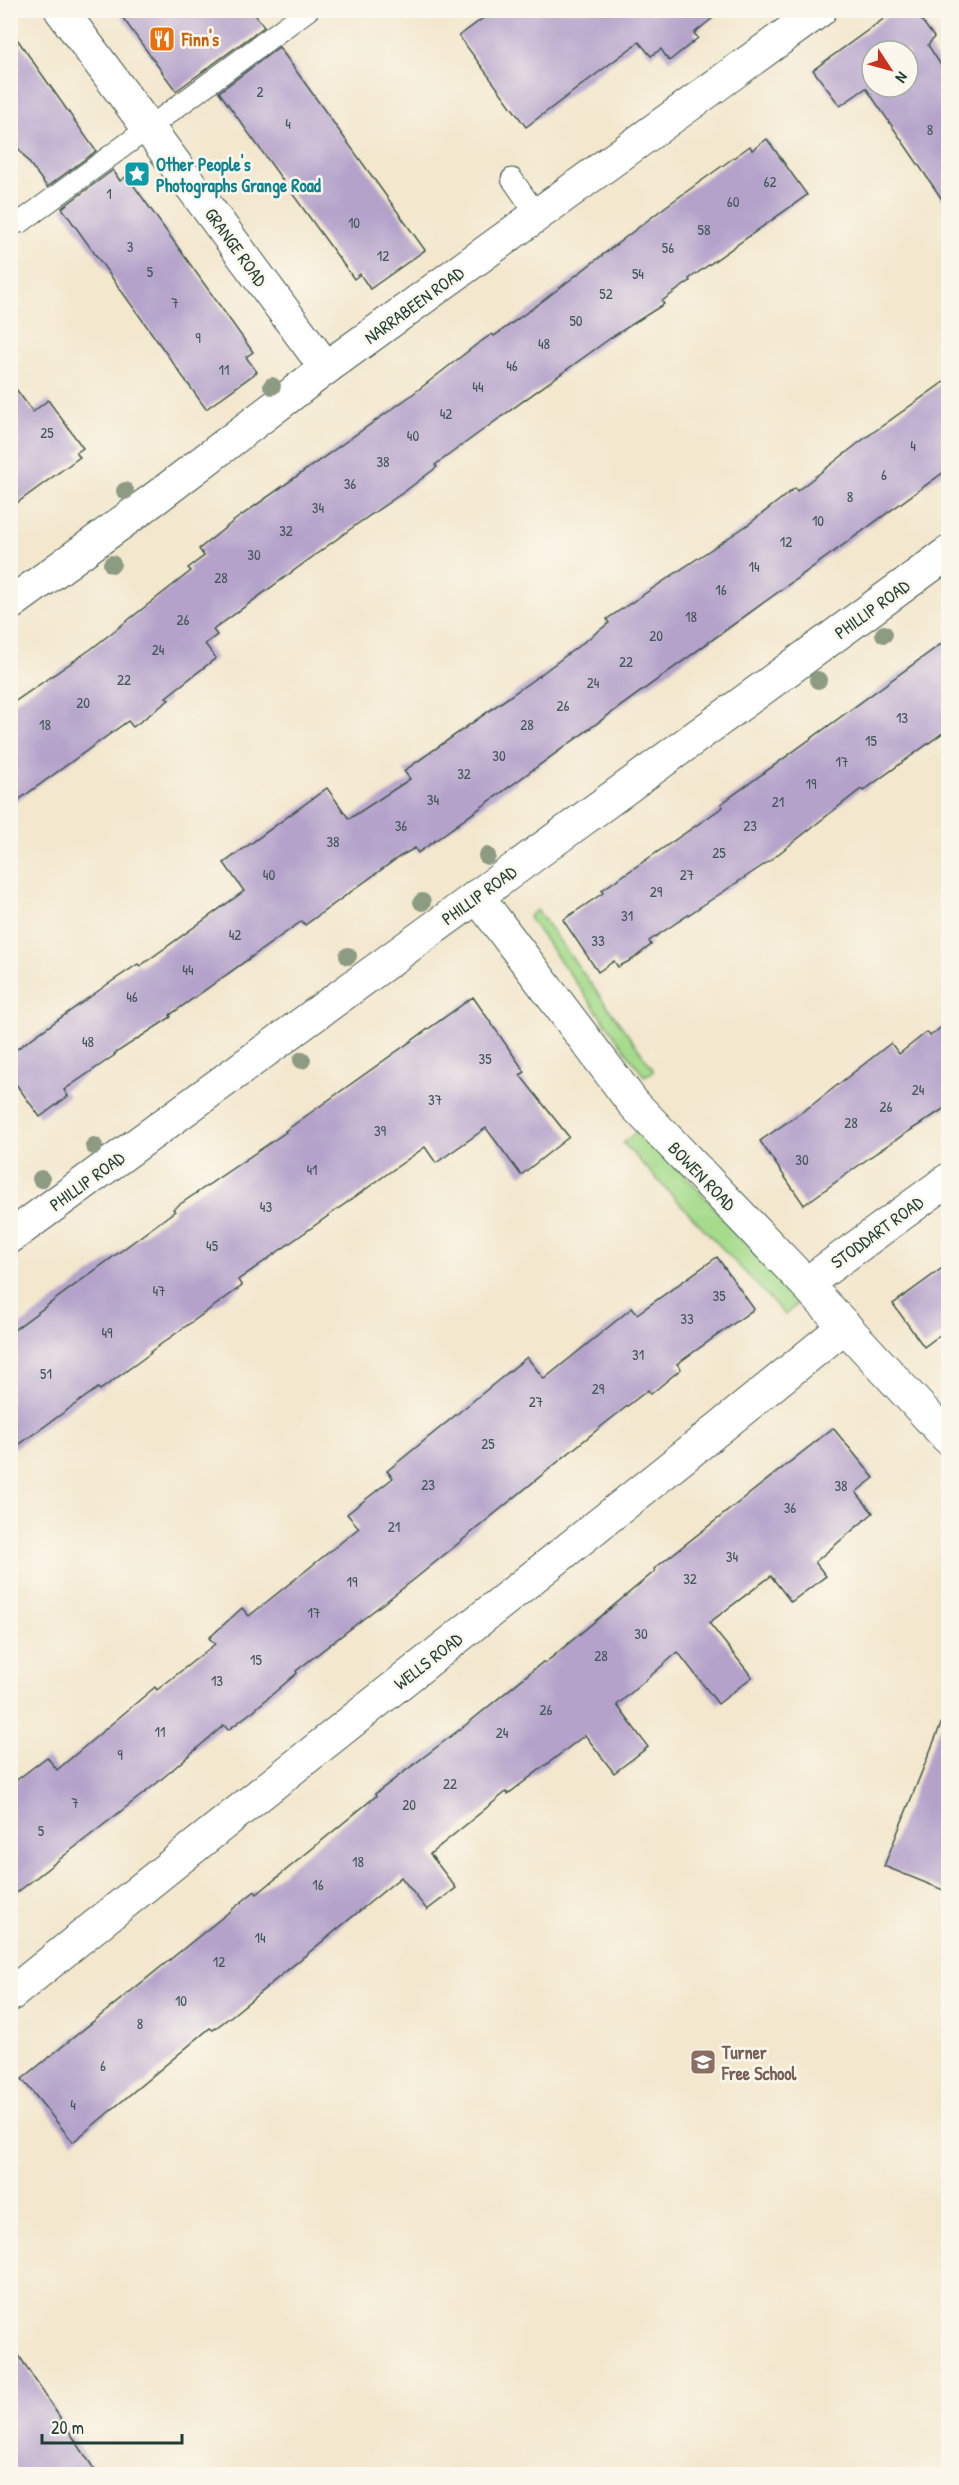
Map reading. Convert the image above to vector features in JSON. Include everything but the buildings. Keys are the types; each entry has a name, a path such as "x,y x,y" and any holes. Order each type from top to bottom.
{"street":[{"name":"GRANGE ROAD","path":"61,10 326,368"},
{"name":"NARRABEEN ROAD","path":"10,604 157,497 326,368 820,10"},
{"name":"PHILLIP ROAD","path":"10,1237 948,553"},
{"name":"BOWEN ROAD","path":"477,896 633,1103 806,1284 948,1438"},
{"name":"STODDART ROAD","path":"806,1284 948,1180"},
{"name":"WELLS ROAD","path":"10,1995 314,1750 463,1634 844,1326"}],"lane":[{"path":"21,222 308,10"},
{"path":"512,179 537,215"}],"green space":[{"path":"537,910 653,1072 644,1076 531,921 529,916"},
{"path":"642,1127 799,1303 785,1315 623,1143"}],"place":[{"name":"Finn's","path":"162,39"},
{"name":"Other People's Photographs Grange Road","path":"137,174"},
{"name":"Turner Free School","path":"703,2062"}]}
